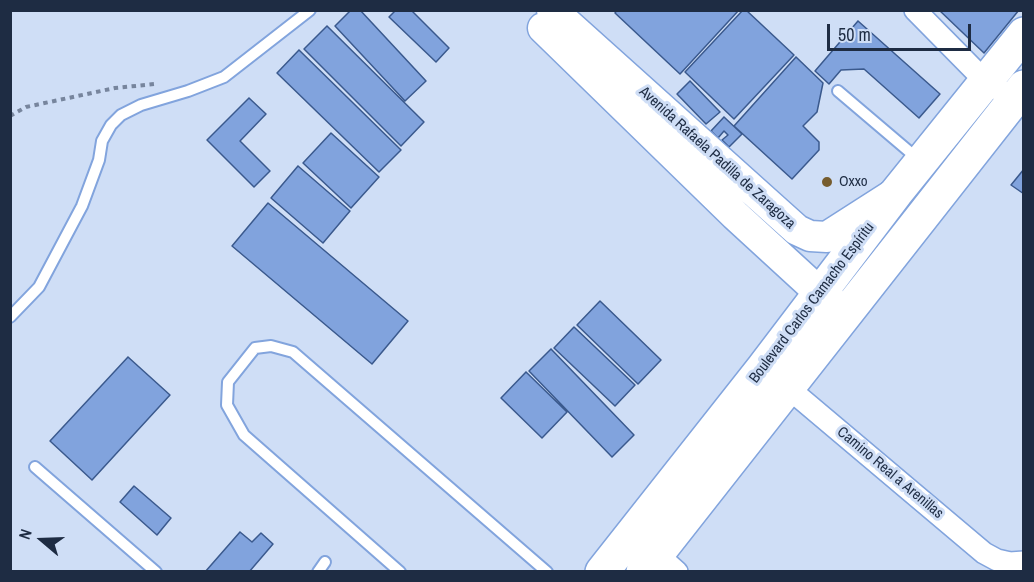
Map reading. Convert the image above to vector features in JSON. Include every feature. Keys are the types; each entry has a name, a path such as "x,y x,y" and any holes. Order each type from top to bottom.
{"main road":[{"name":"Avenida Rafaela Padilla de Zaragoza","path":"532,10 538,24 787,263 820,293 847,312"},
{"name":"Avenida Rafaela Padilla de Zaragoza","path":"552,10 797,230 810,236 827,237 896,193"},
{"name":"Boulevard Carlos Camacho Espíritu","path":"602,572 763,368 921,161 1023,34"},
{"name":"Boulevard Carlos Camacho Espíritu","path":"659,566 788,388 1019,93"},
{"path":"787,263 810,236"}],"street":[{"path":"915,10 985,81 1019,93"},
{"name":"Camino Real a Arenillas","path":"763,368 984,553 998,560 1023,562"}],"lane":[{"path":"10,317 39,287 82,206 99,160 102,141 111,125 121,115 141,105 224,77 310,10"},
{"path":"837,91 921,161"},
{"path":"400,572 244,435 227,405 228,382 255,348 271,346 293,352 547,572"},
{"path":"35,467 156,572"},
{"path":"318,572 325,562"}],"path":[{"path":"10,116 26,107 115,88 159,83"}],"building":[{"path":"351,10 360,10 426,81 405,101 335,26"},
{"path":"396,10 411,10 449,48 436,62 389,17"},
{"path":"617,10 739,10 680,74 615,13"},
{"path":"743,10 746,10 794,55 734,119 685,72"},
{"path":"939,10 1019,10 984,53"},
{"path":"858,21 940,94 919,118 864,69 841,70 829,84 815,71"},
{"path":"327,26 424,122 401,146 304,49"},
{"path":"299,50 401,150 379,172 277,73"},
{"path":"796,57 823,83 817,112 803,126 819,142 819,150 792,179 734,126"},
{"path":"690,81 720,112 706,124 677,94"},
{"path":"249,98 266,114 240,141 270,171 254,187 207,140"},
{"path":"724,117 742,134 729,147 722,140 728,135 724,131 718,138 711,131"},
{"path":"331,133 379,177 351,208 303,163"},
{"path":"298,166 350,211 323,243 271,198"},
{"path":"1024,169 1024,194 1011,185"},
{"path":"268,203 408,321 372,364 232,246"},
{"path":"600,301 661,360 638,384 577,325"},
{"path":"574,327 635,385 615,406 554,348"},
{"path":"551,349 634,435 612,457 529,371"},
{"path":"128,357 170,395 92,480 50,441"},
{"path":"526,372 567,412 542,438 501,398"},
{"path":"134,486 171,518 157,535 120,502"},
{"path":"240,532 252,542 261,533 273,544 249,572 205,572"}],"place":[{"name":"Oxxo","path":"827,182"}]}
